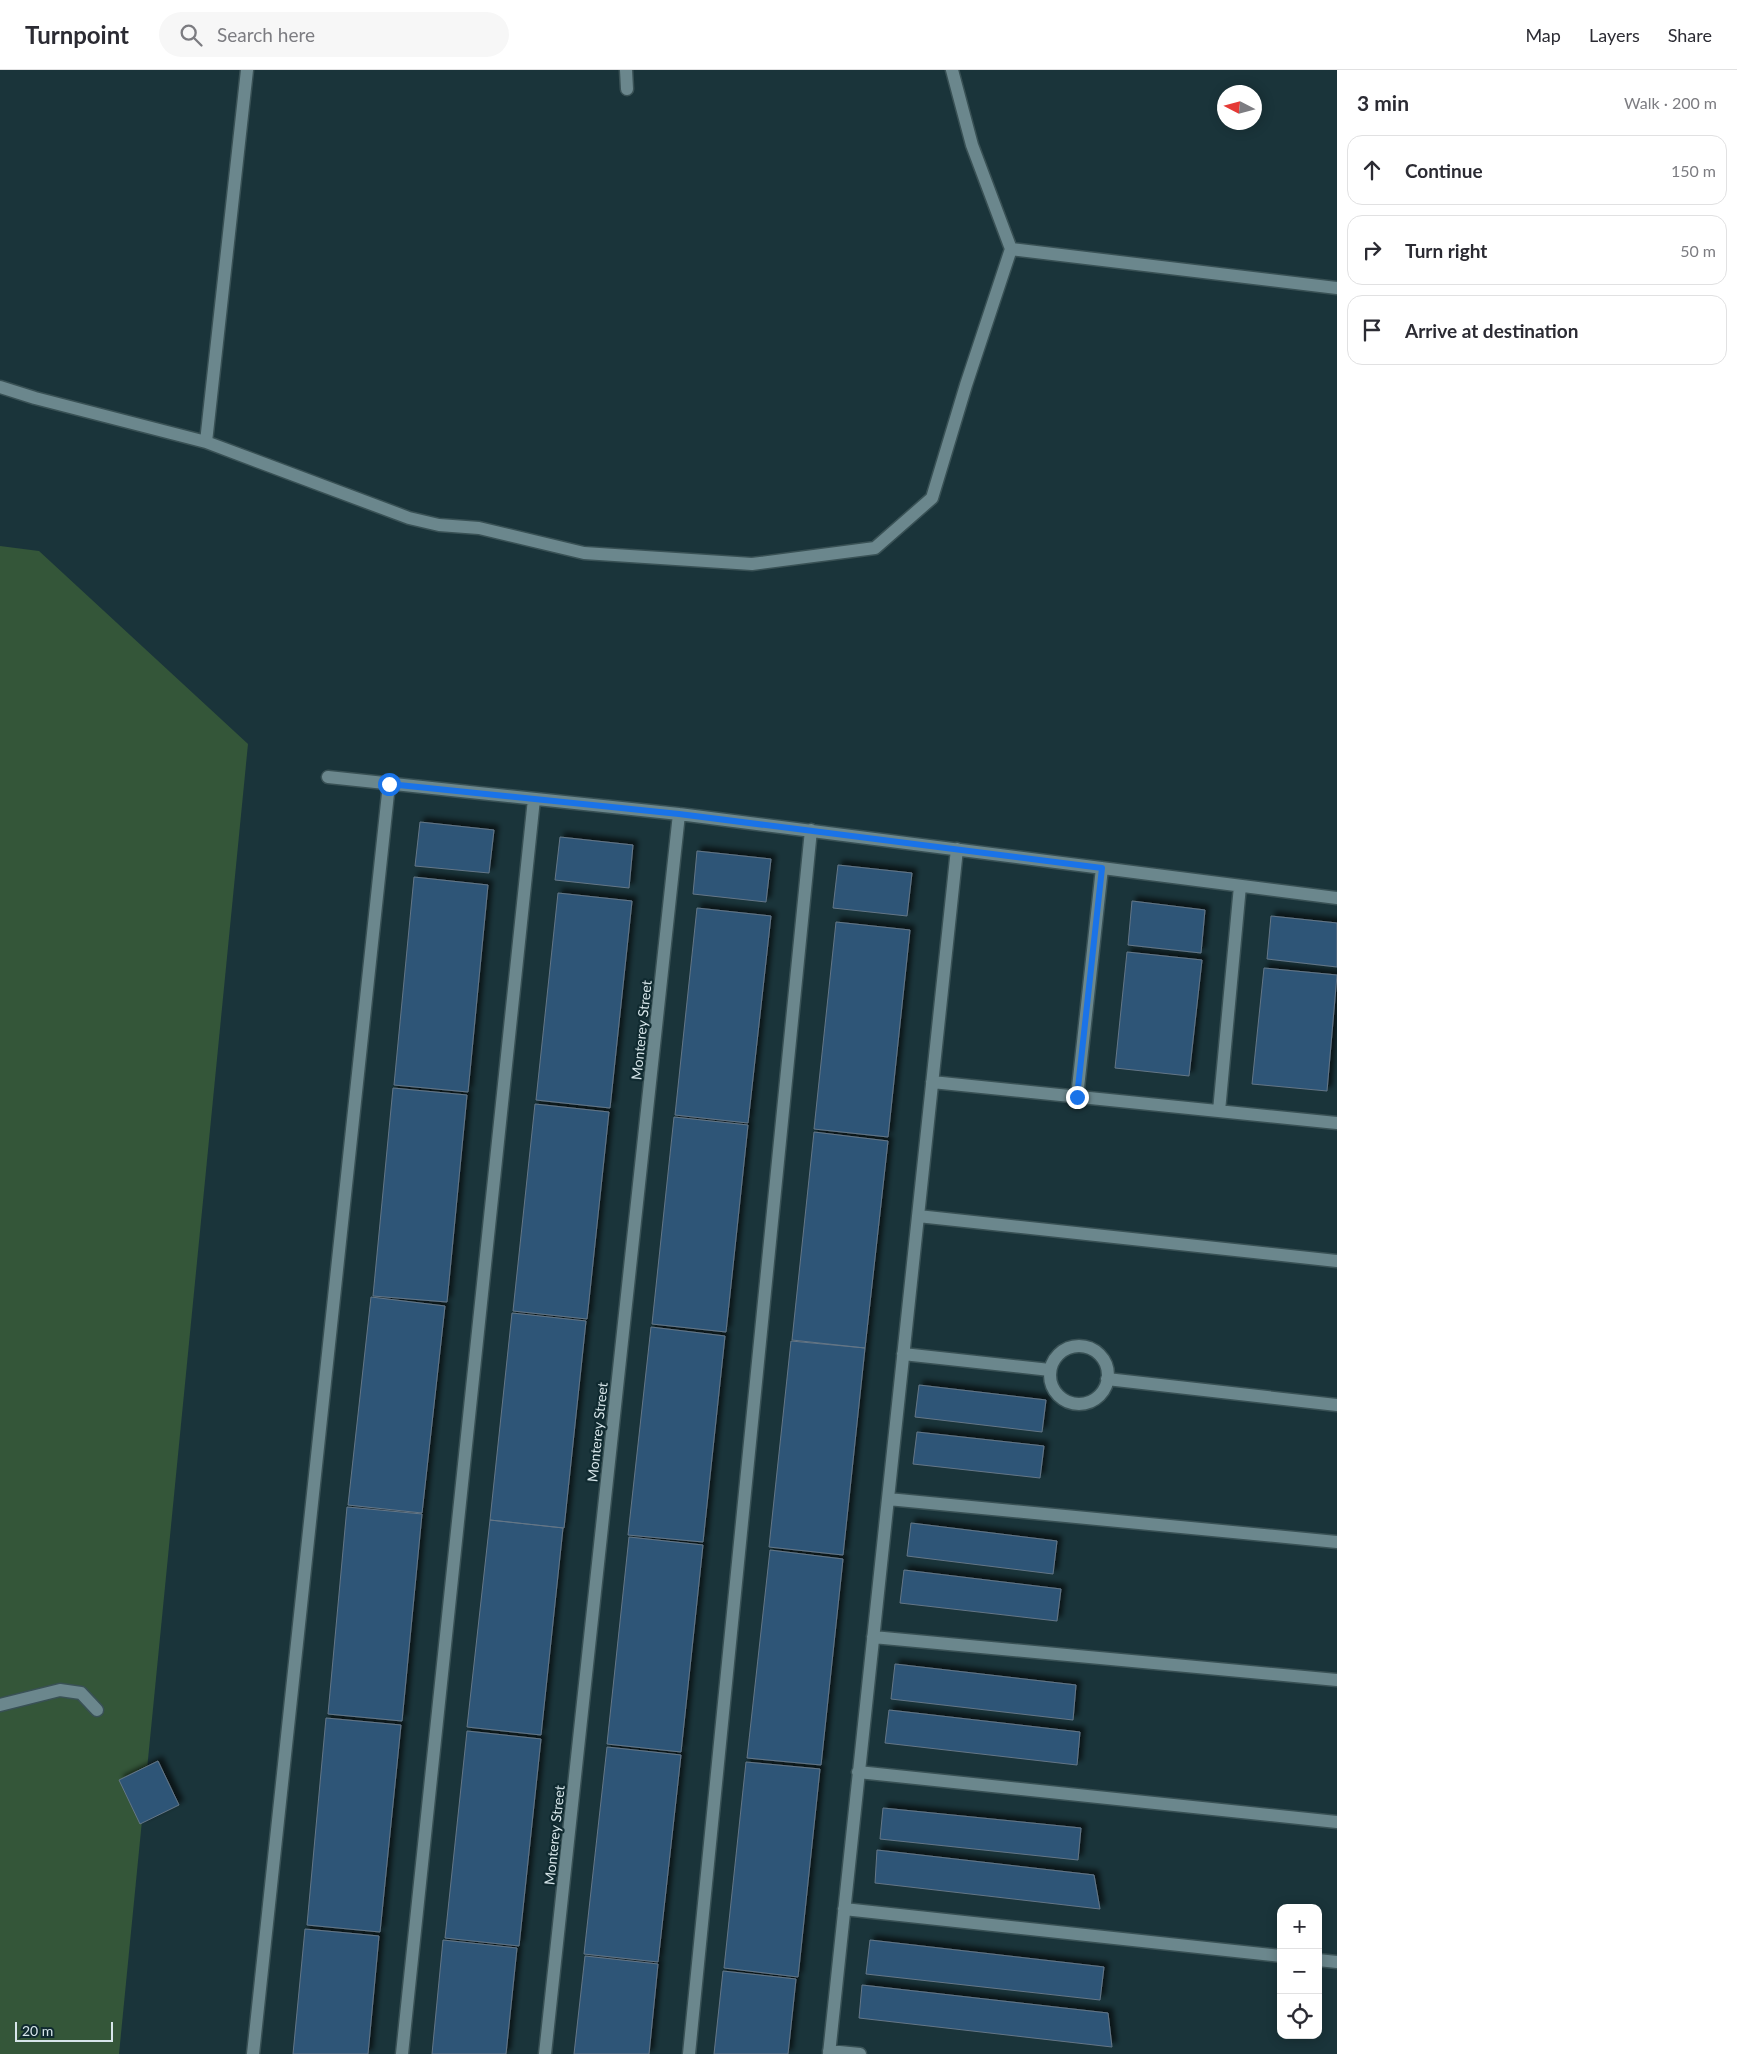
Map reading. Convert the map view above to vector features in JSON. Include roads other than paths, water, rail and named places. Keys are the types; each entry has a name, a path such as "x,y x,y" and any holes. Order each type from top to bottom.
{"street":[{"path":"206,442 247,70"},
{"path":"626,70 627,89"},
{"path":"0,387 35,398 206,442 409,518 439,525 479,528 584,552 752,564 874,548 932,498 966,385 1011,249 972,145 952,70"},
{"path":"1011,249 1337,288"},
{"path":"328,776 679,814 1337,898"},
{"path":"253,2054 389,784"},
{"path":"402,2054 534,799"},
{"name":"Monterey Street","path":"545,2054 679,814"},
{"path":"689,2054 811,830"},
{"path":"860,2054 829,2052 956,849"},
{"path":"1077,1097 1102,868"},
{"path":"1219,1111 1240,886"},
{"path":"932,1082 1337,1123"},
{"path":"918,1216 1337,1261"},
{"path":"1078,1345 1088,1347 1097,1352 1104,1360 1107,1369 1107,1379 1104,1389 1098,1397 1080,1404 1061,1398 1054,1390 1050,1370 1053,1361 1060,1352 1078,1345"},
{"path":"903,1354 1050,1370"},
{"path":"1107,1379 1337,1405"},
{"path":"888,1499 1337,1542"},
{"path":"873,1637 1337,1680"},
{"path":"0,1705 60,1690 82,1693 97,1710"},
{"path":"858,1772 1337,1822"},
{"path":"844,1909 1277,1956"},
{"path":"1322,1960 1337,1962"}]}
